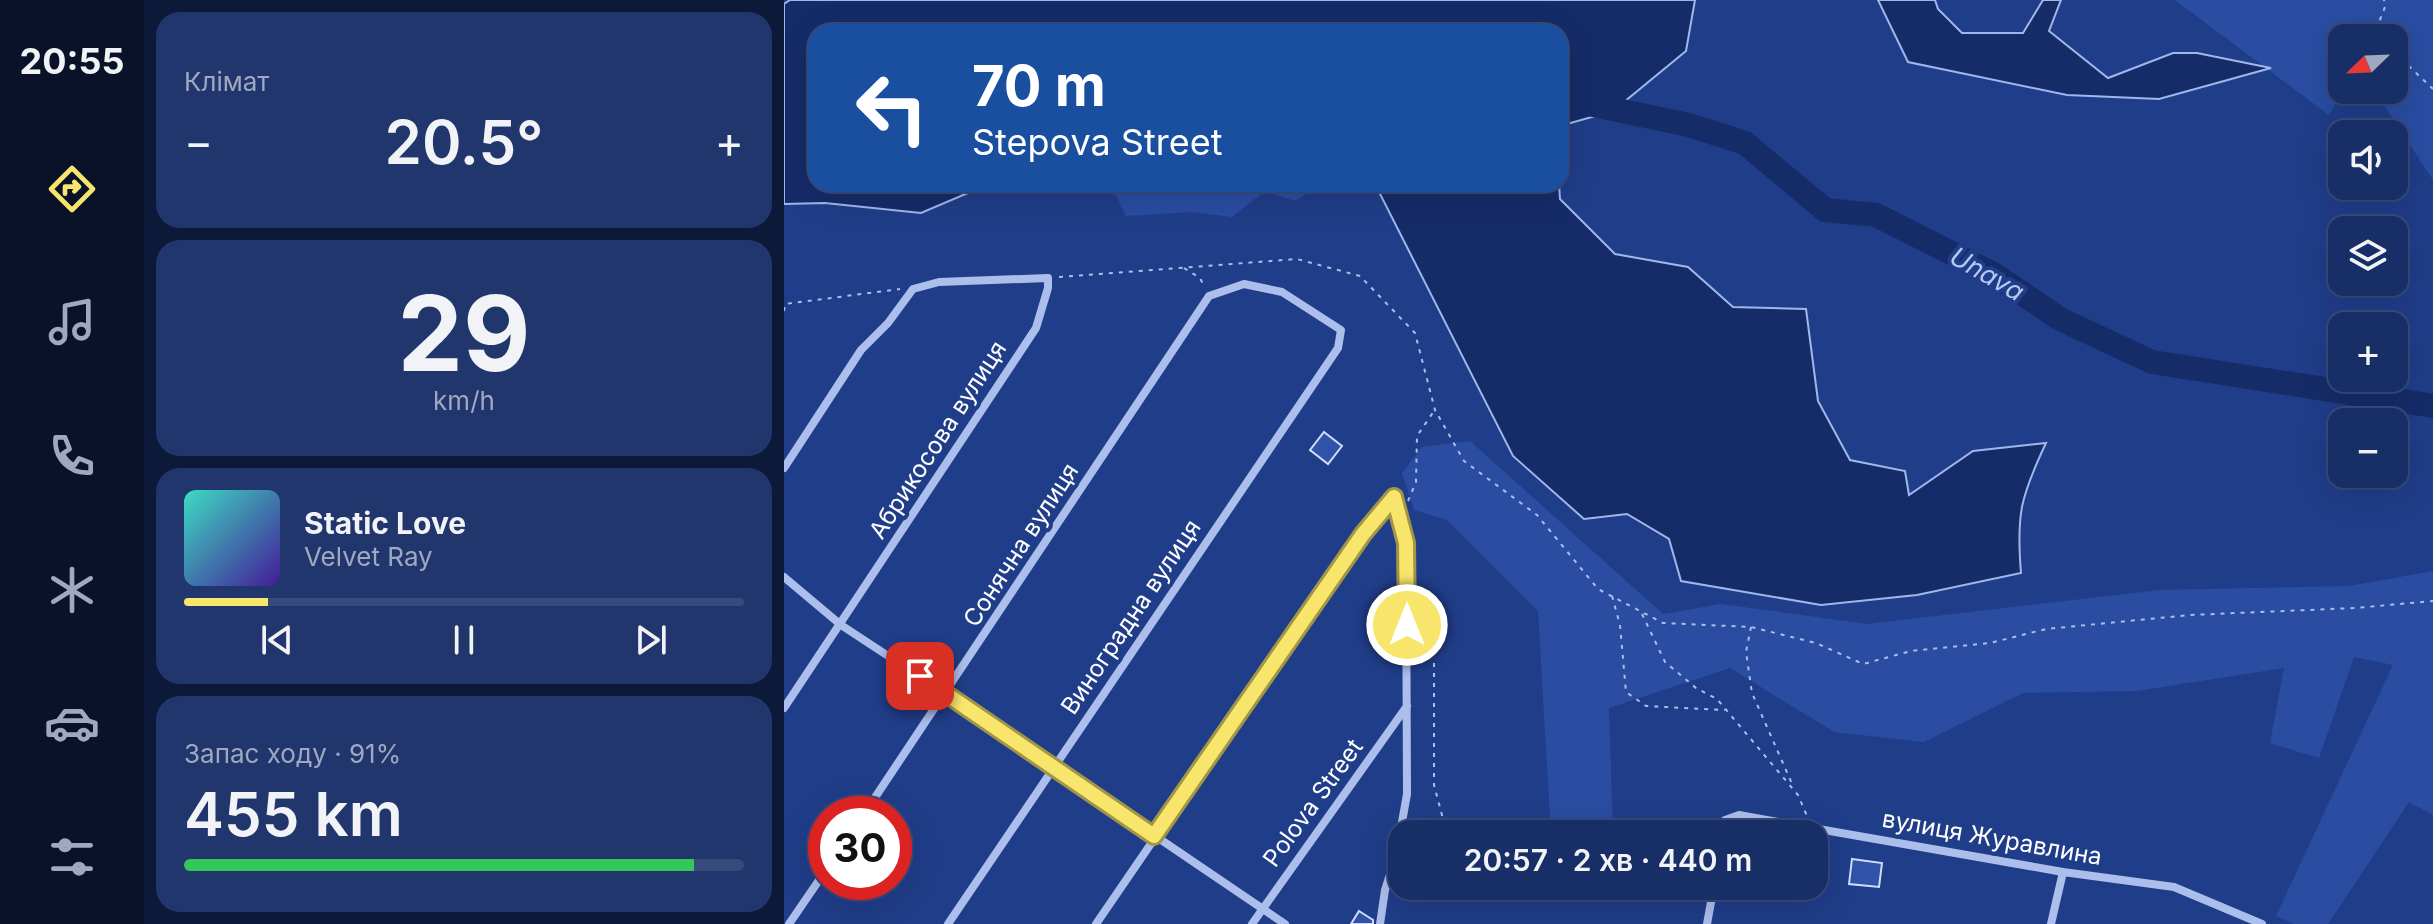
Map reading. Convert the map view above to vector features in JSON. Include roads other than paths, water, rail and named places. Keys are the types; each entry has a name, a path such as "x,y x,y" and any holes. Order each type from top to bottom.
{"street":[{"name":"Абрикосова вулиця","path":"784,468 861,350 888,323 913,289 939,282 1048,278 1036,328 784,708"},
{"name":"Сонячна вулиця","path":"876,796 1209,296 1244,284 1282,292 1341,330"},
{"name":"Виноградна вулиця","path":"948,924 1338,348 1341,330"},
{"path":"1096,924 1363,534 1394,497 1406,543 1407,794 1380,924"},
{"path":"784,577 841,625 1285,924"},
{"name":"Polova Street","path":"1252,924 1407,706"},
{"name":"вулиця Журавлина","path":"1725,820 1739,815 1767,820"},
{"name":"вулиця Журавлина","path":"1828,831 2063,872 2174,887 2262,924"},
{"path":"2051,924 2063,872"},
{"path":"789,924 808,896"},
{"path":"1707,924 1711,900"}],"waterway":[{"name":"Unava","path":"1568,100 1689,125 1745,143 1825,210 1876,215 1995,275 2060,319 2152,362 2433,406"}]}
